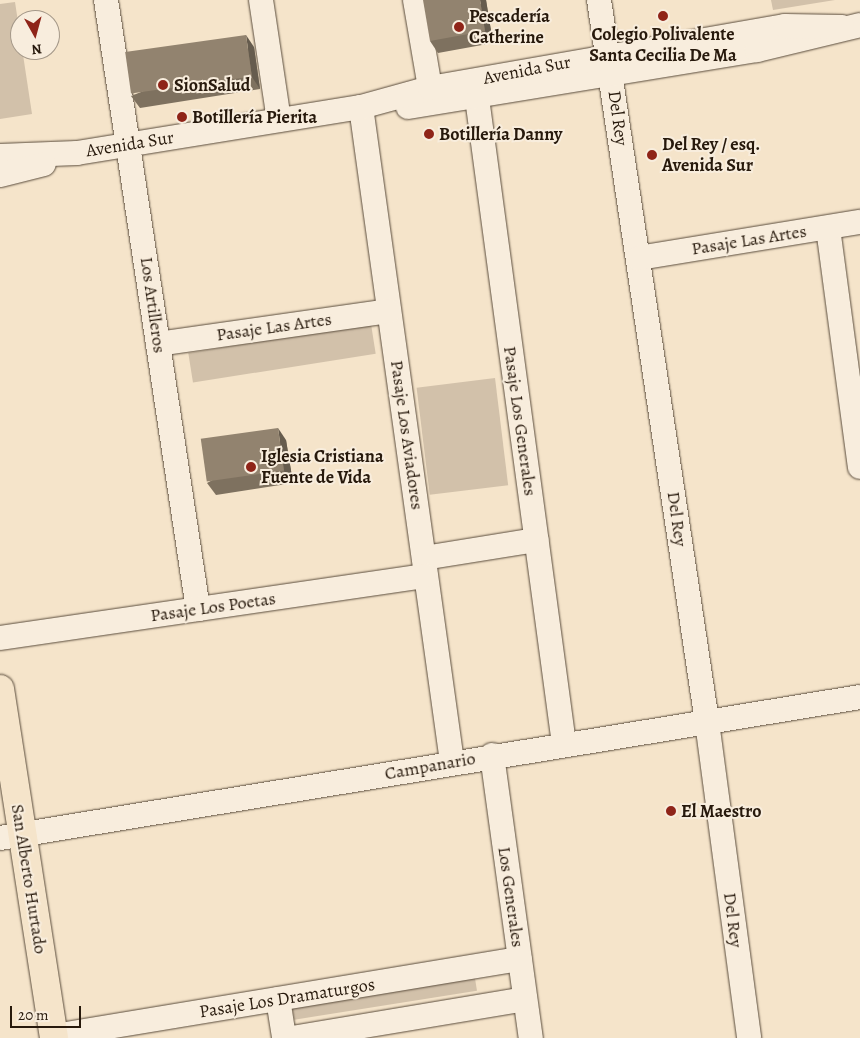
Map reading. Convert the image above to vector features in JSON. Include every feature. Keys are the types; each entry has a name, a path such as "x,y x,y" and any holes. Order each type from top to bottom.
{"main road":[{"name":"San Alberto Hurtado","path":"0,689 11,836 54,1037"}],"street":[{"name":"Los Artilleros","path":"106,0 198,610"},
{"path":"260,0 279,120"},
{"path":"415,0 430,88"},
{"name":"Del Rey","path":"599,0 707,722 749,1038"},
{"name":"Avenida Sur","path":"0,175 77,153 361,107 430,88 795,42 851,26"},
{"name":"Avenida Sur","path":"361,107 406,107 476,98 610,65"},
{"name":"Pasaje Los Generales","path":"476,98 564,744"},
{"name":"Pasaje Los Aviadores","path":"361,107 452,762"},
{"name":"Avenida Sur","path":"0,156 77,153"},
{"name":"Pasaje Las Artes","path":"639,258 860,222"},
{"path":"828,228 860,467"},
{"name":"Pasaje Las Artes","path":"158,344 389,311"},
{"name":"Pasaje Los Poetas","path":"0,638 198,610 425,567 536,540"},
{"name":"Campanario","path":"11,836 492,755 860,697"},
{"name":"Los Generales","path":"492,755 531,1038"},
{"name":"Pasaje Los Dramaturgos","path":"54,1037 520,959"},
{"path":"278,999 284,1038"},
{"path":"292,1038 525,999"}],"shaded area":[{"path":"771,0 835,0 773,10"},
{"path":"15,2 16,10 10,10 10,60 24,60 32,114 0,119 0,4"},
{"path":"371,324 376,354 193,383 188,353"},
{"path":"495,378 508,485 430,495 417,388"},
{"path":"474,972 477,991 294,1020 291,1001"}],"building":[{"name":"Pescadería Catherine","path":"423,0 480,0 485,31 430,41"},
{"path":"246,35 252,77 131,94 125,52"},
{"name":"Iglesia Cristiana Fuente de Vida","path":"278,428 284,471 207,481 201,439"}],"place":[{"name":"Colegio Polivalente Santa Cecilia De Ma","path":"663,16"},
{"name":"Pescadería Catherine","path":"459,27"},
{"name":"SionSalud","path":"163,85"},
{"name":"Botillería Pierita","path":"182,117"},
{"name":"Botillería Danny","path":"429,134"},
{"name":"Del Rey / esq. Avenida Sur","path":"652,155"},
{"name":"Iglesia Cristiana Fuente de Vida","path":"251,467"},
{"name":"El Maestro","path":"671,811"}]}
